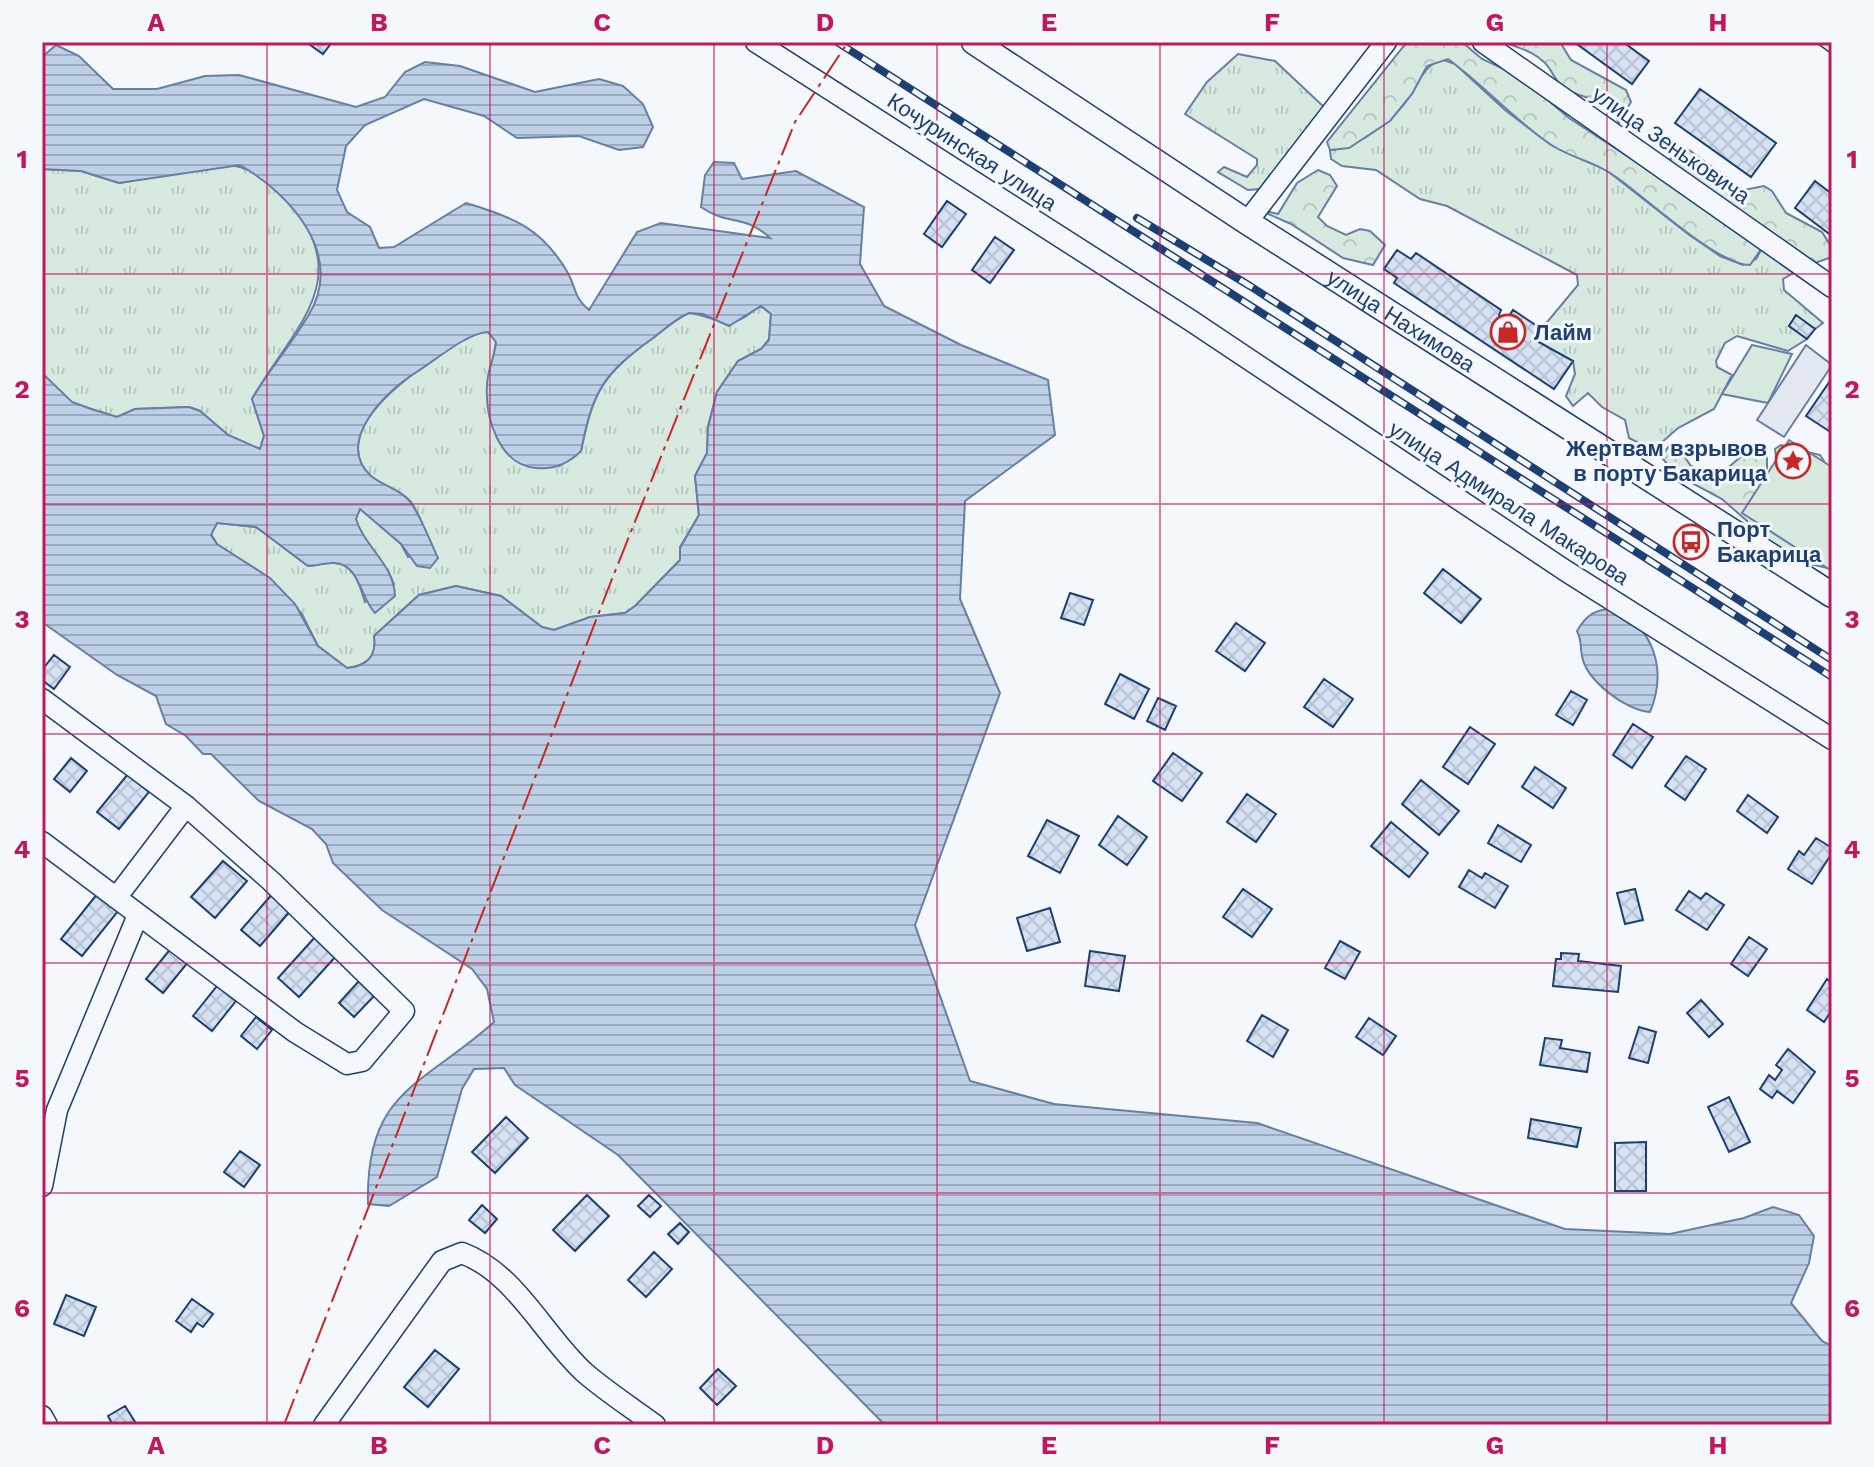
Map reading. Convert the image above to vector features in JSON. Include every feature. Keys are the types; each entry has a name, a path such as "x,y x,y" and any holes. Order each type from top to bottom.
{"main road":[{"name":"улица Нахимова","path":"974,42 1247,222 1832,595"}],"street":[{"name":"Кочуринская улица","path":"756,42 1162,303"},
{"path":"1247,222 1386,42"},
{"name":"улица Зеньковича","path":"1483,42 1832,287"},
{"name":"улица Адмирала Макарова","path":"1162,303 1566,571 1832,739"},
{"path":"42,699 186,806 271,881 404,1011 362,1061 347,1064 295,1032 42,842"},
{"path":"116,898 186,806"},
{"path":"42,1186 57,1110 138,915"},
{"path":"324,1425 442,1261 462,1253 481,1260 510,1287 585,1372 655,1425"},
{"path":"42,1416 47,1425"}],"green space":[{"path":"1407,42 1462,42 1482,59 1519,76 1569,118 1638,163 1664,162 1689,150 1744,190 1764,186 1772,191 1786,213 1822,232 1832,248 1832,257 1812,264 1764,245 1750,265 1720,254 1683,230 1611,174 1539,136 1448,59 1427,66 1412,94 1390,121 1349,148 1330,150 1327,142"},
{"path":"1505,42 1560,42 1571,60 1626,90 1631,102 1619,123 1608,107 1563,87 1539,58"},
{"path":"1238,54 1275,61 1324,107 1260,189 1248,190 1218,172 1224,167 1247,177 1257,165 1257,159 1185,114 1207,82"},
{"path":"1441,59 1455,64 1505,110 1551,145 1605,169 1720,256 1743,265 1756,259 1764,245 1795,272 1783,279 1784,290 1823,323 1815,329 1796,316 1789,326 1807,339 1788,351 1737,336 1725,343 1716,361 1717,367 1732,375 1714,409 1678,428 1653,450 1629,438 1625,420 1602,407 1588,393 1573,406 1566,396 1575,374 1573,361 1533,339 1578,285 1577,275 1447,206 1420,199 1376,170 1342,166 1331,159 1330,150 1352,145 1385,123 1404,105 1425,71"},
{"path":"226,165 252,172 282,194 308,229 318,255 318,280 311,303 252,399 264,436 260,449 228,435 200,411 189,407 135,409 117,417 91,409 71,402 42,373 42,169 81,171 119,183"},
{"path":"1318,170 1330,175 1337,186 1318,217 1327,226 1346,235 1360,229 1370,231 1385,245 1373,265 1343,258 1291,224 1257,209 1278,214 1297,183"},
{"path":"761,306 771,314 769,339 761,349 738,361 717,392 708,427 707,453 695,476 699,515 680,547 680,560 625,613 590,617 554,630 542,627 501,596 456,586 419,595 374,636 370,659 347,668 318,646 302,614 278,587 217,544 211,534 217,523 256,527 308,566 341,564 356,577 365,602 394,584 359,528 355,519 360,508 401,544 408,557 433,547 411,502 366,472 358,445 364,426 377,406 417,371 474,332 488,332 496,342 487,393 492,418 559,466 581,451 596,398 622,362 689,313 733,321 742,319"},
{"path":"1752,345 1792,354 1768,403 1722,394"},
{"path":"1789,440 1832,467 1832,571 1742,513"},
{"path":"1676,445 1691,466 1716,474 1745,454 1757,451 1767,457 1767,477 1777,466 1775,449 1781,445 1820,455 1824,461 1827,568 1790,559 1783,549 1753,532 1747,521 1722,499 1677,475 1661,457 1669,446"}],"shaded area":[{"path":"1806,345 1832,365 1784,437 1757,420"}],"water":[{"path":"56,45 79,56 113,89 157,89 205,76 239,75 356,107 385,97 405,72 425,62 460,66 535,92 599,79 623,86 643,104 653,127 643,147 619,150 579,136 517,138 484,116 424,99 365,125 346,146 337,190 347,212 370,227 379,248 394,247 466,203 512,219 548,245 568,273 580,301 589,310 637,232 661,223 770,238 752,226 701,207 705,175 714,162 734,163 742,179 796,171 864,207 860,264 884,306 961,345 1048,380 1055,435 965,501 960,599 1000,693 915,925 970,1081 1054,1104 1257,1123 1565,1229 1670,1234 1744,1218 1773,1207 1799,1215 1814,1236 1809,1263 1791,1303 1822,1341 1832,1346 1832,1425 885,1425 618,1155 515,1085 504,1068 474,1069 462,1089 437,1177 389,1206 368,1204 370,1166 376,1136 388,1113 403,1094 494,1022 487,989 472,969 382,910 333,863 326,844 312,829 259,801 211,754 203,754 186,736 166,724 156,696 117,675 42,622 42,373 72,402 91,409 117,417 135,409 189,407 200,411 228,435 260,449 264,436 252,399 308,316 318,293 320,271 316,249 294,209 259,177 240,165 119,183 81,171 42,169 42,57","holes":["761,306 771,314 769,340 761,349 738,361 717,392 708,427 707,453 695,476 699,515 680,548 680,560 625,613 590,617 554,630 542,627 501,596 456,586 419,595 374,636 374,649 369,659 347,668 318,646 295,604 270,578 217,544 211,535 217,523 256,527 308,566 343,565 355,576 375,613 395,596 385,565 360,529 356,519 360,509 401,544 417,566 430,568 438,558 411,503 371,476 361,463 358,448 368,418 403,381 461,342 488,332 496,342 487,380 487,398 497,438 512,458 523,465 555,467 581,451 590,413 611,373 675,321 689,313 703,314 729,326"]},
{"path":"1614,608 1639,627 1654,652 1657,681 1650,712 1630,706 1608,693 1585,665 1577,631 1592,614"}],"building":[{"path":"306,42 332,42 323,54"},
{"path":"1574,42 1623,42 1649,61 1632,84"},
{"path":"1700,89 1776,143 1751,177 1675,123"},
{"path":"1815,181 1832,194 1832,236 1795,208"},
{"path":"947,201 966,214 942,247 924,234"},
{"path":"995,237 1014,250 990,283 972,270"},
{"path":"1397,250 1411,259 1416,253 1501,310 1499,315 1505,322 1513,310 1540,328 1533,339 1573,361 1554,389 1394,283 1397,278 1384,269"},
{"path":"1796,315 1815,329 1807,339 1789,326"},
{"path":"1832,378 1832,433 1806,416"},
{"path":"1443,569 1481,599 1461,623 1424,593"},
{"path":"1070,593 1093,600 1084,625 1061,618"},
{"path":"1236,623 1265,643 1245,671 1216,651"},
{"path":"54,655 70,667 54,689 42,680 42,670"},
{"path":"1120,674 1149,689 1134,719 1105,704"},
{"path":"1324,679 1353,699 1333,727 1304,707"},
{"path":"1571,691 1587,700 1573,725 1556,715"},
{"path":"1158,698 1176,706 1165,730 1147,721"},
{"path":"1633,724 1653,737 1632,768 1613,755"},
{"path":"1470,727 1495,744 1468,784 1443,767"},
{"path":"1173,753 1202,773 1182,801 1153,781"},
{"path":"1686,756 1706,769 1685,800 1665,786"},
{"path":"71,758 87,771 70,792 54,779"},
{"path":"1535,767 1566,788 1553,808 1522,787"},
{"path":"128,774 149,792 119,829 97,812"},
{"path":"1421,780 1459,811 1439,835 1402,804"},
{"path":"1247,794 1276,814 1256,842 1227,822"},
{"path":"1748,795 1778,817 1767,833 1737,811"},
{"path":"1118,816 1147,837 1127,865 1099,845"},
{"path":"1047,820 1079,836 1060,873 1028,856"},
{"path":"1391,822 1428,853 1409,877 1371,846"},
{"path":"1498,825 1531,845 1521,862 1488,843"},
{"path":"1816,838 1832,848 1832,853 1812,884 1788,869 1799,851 1804,855"},
{"path":"223,861 247,881 215,918 191,897"},
{"path":"1469,870 1482,878 1485,873 1508,886 1495,908 1459,887"},
{"path":"1243,889 1272,909 1252,937 1223,917"},
{"path":"1635,889 1643,920 1625,924 1617,893"},
{"path":"1689,891 1701,899 1706,893 1724,905 1707,930 1676,910"},
{"path":"98,893 119,910 82,956 61,939"},
{"path":"273,893 292,909 260,946 241,930"},
{"path":"1050,908 1060,942 1027,951 1017,918"},
{"path":"316,936 337,955 299,997 278,978"},
{"path":"1749,937 1767,949 1748,976 1731,964"},
{"path":"1340,941 1360,952 1345,979 1325,968"},
{"path":"172,947 189,961 163,993 146,979"},
{"path":"1090,951 1125,956 1119,991 1085,986"},
{"path":"1561,953 1579,954 1578,961 1621,966 1618,992 1553,986 1556,959 1561,959"},
{"path":"1827,979 1832,983 1832,1010 1824,1022 1807,1010"},
{"path":"359,981 375,995 354,1017 339,1003"},
{"path":"217,986 236,1001 212,1031 193,1016"},
{"path":"1701,1000 1723,1024 1709,1037 1687,1013"},
{"path":"1262,1015 1288,1030 1273,1057 1247,1041"},
{"path":"256,1017 272,1030 257,1049 241,1036"},
{"path":"1369,1018 1396,1036 1383,1055 1356,1037"},
{"path":"1639,1027 1656,1032 1648,1063 1629,1058"},
{"path":"1545,1038 1562,1040 1560,1048 1590,1053 1587,1072 1540,1065"},
{"path":"1788,1049 1815,1072 1793,1103 1777,1091 1772,1098 1760,1089 1769,1075 1775,1080 1782,1070 1776,1065"},
{"path":"1729,1097 1750,1142 1729,1152 1708,1107"},
{"path":"506,1117 528,1138 495,1173 472,1152"},
{"path":"1531,1119 1581,1128 1577,1147 1528,1138"},
{"path":"1646,1142 1646,1191 1615,1191 1615,1143"},
{"path":"240,1151 260,1165 244,1187 224,1172"},
{"path":"587,1195 609,1216 575,1251 553,1230"},
{"path":"649,1195 661,1206 650,1217 638,1206"},
{"path":"482,1205 497,1219 485,1233 469,1220"},
{"path":"680,1223 689,1232 678,1244 668,1234"},
{"path":"654,1252 672,1269 646,1297 628,1280"},
{"path":"66,1295 96,1307 84,1336 54,1324"},
{"path":"192,1299 213,1314 203,1327 197,1323 191,1332 176,1321"},
{"path":"435,1350 459,1369 428,1407 404,1387"},
{"path":"718,1369 736,1386 717,1405 700,1388"},
{"path":"125,1406 137,1425 113,1425 108,1416"}],"railway":[{"path":"837,42 1832,677"},
{"path":"1821,42 1832,50"},
{"path":"1137,218 1250,286 1832,660"}],"power":[{"path":"284,1425 610,584 795,122 848,42"}],"place":[{"name":"Лайм","path":"1508,332"},
{"name":"Жертвам взрывов в порту Бакарица","path":"1793,461"},
{"name":"Порт Бакарица","path":"1691,542"}]}
